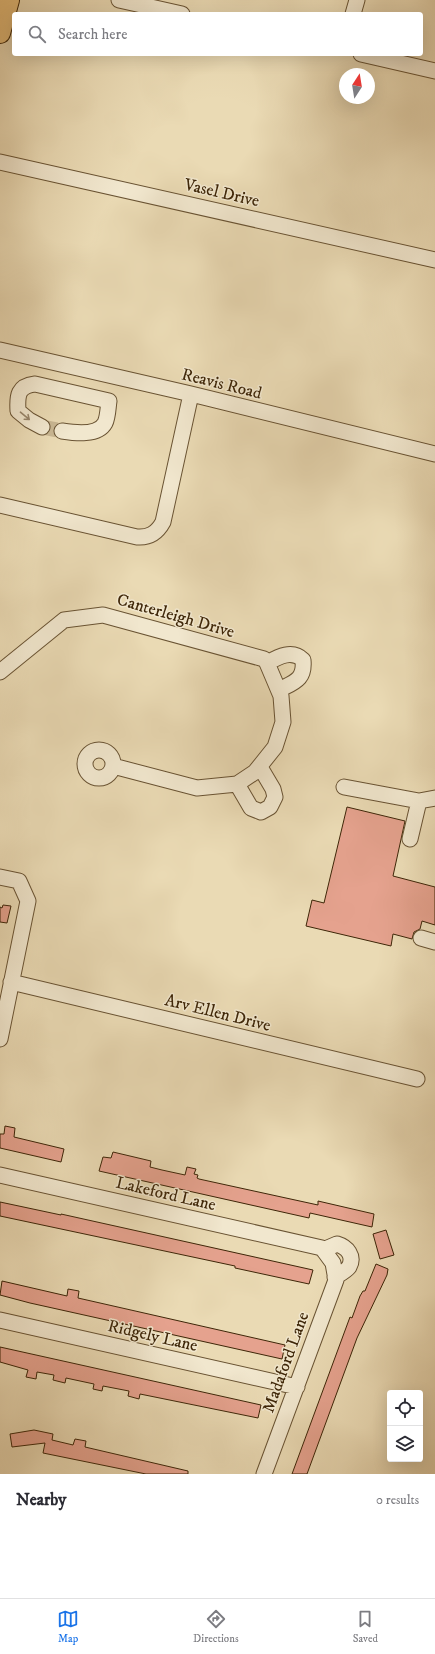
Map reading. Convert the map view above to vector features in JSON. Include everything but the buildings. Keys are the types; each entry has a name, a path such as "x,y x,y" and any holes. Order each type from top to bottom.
{"main road":[{"path":"0,34 9,0"}],"street":[{"path":"119,0 173,12"},
{"path":"353,12 356,0"},
{"path":"370,56 435,71"},
{"name":"Vasel Drive","path":"0,162 435,260"},
{"name":"Reavis Road","path":"0,350 191,394 435,454"},
{"path":"62,431 91,432 101,428 106,422 114,376"},
{"path":"42,427 29,420 18,411 17,401 19,392 26,385 35,384 109,400"},
{"path":"0,505 137,537 143,538 150,536 156,532 163,522 191,394"},
{"name":"Canterleigh Drive","path":"0,672 64,620 103,614 265,661"},
{"path":"113,766 197,788 237,784 255,772 275,747 283,722 281,696 265,661 290,654 298,655 303,660 303,670 298,681 279,690"},
{"path":"237,784 251,808 261,812 270,808 275,797 260,767"},
{"path":"344,787 419,801 435,798"},
{"path":"410,839 419,801"},
{"path":"0,877 19,881 28,901 0,1039"},
{"name":"Arv Ellen Drive","path":"11,982 417,1079"},
{"name":"Lakeford Lane","path":"0,1175 322,1248 334,1270"},
{"name":"Madaford Lane","path":"264,1474 336,1280 334,1270"},
{"name":"Ridgely Lane","path":"0,1320 297,1387"}],"tunnel":[{"path":"42,427 62,431"}]}
